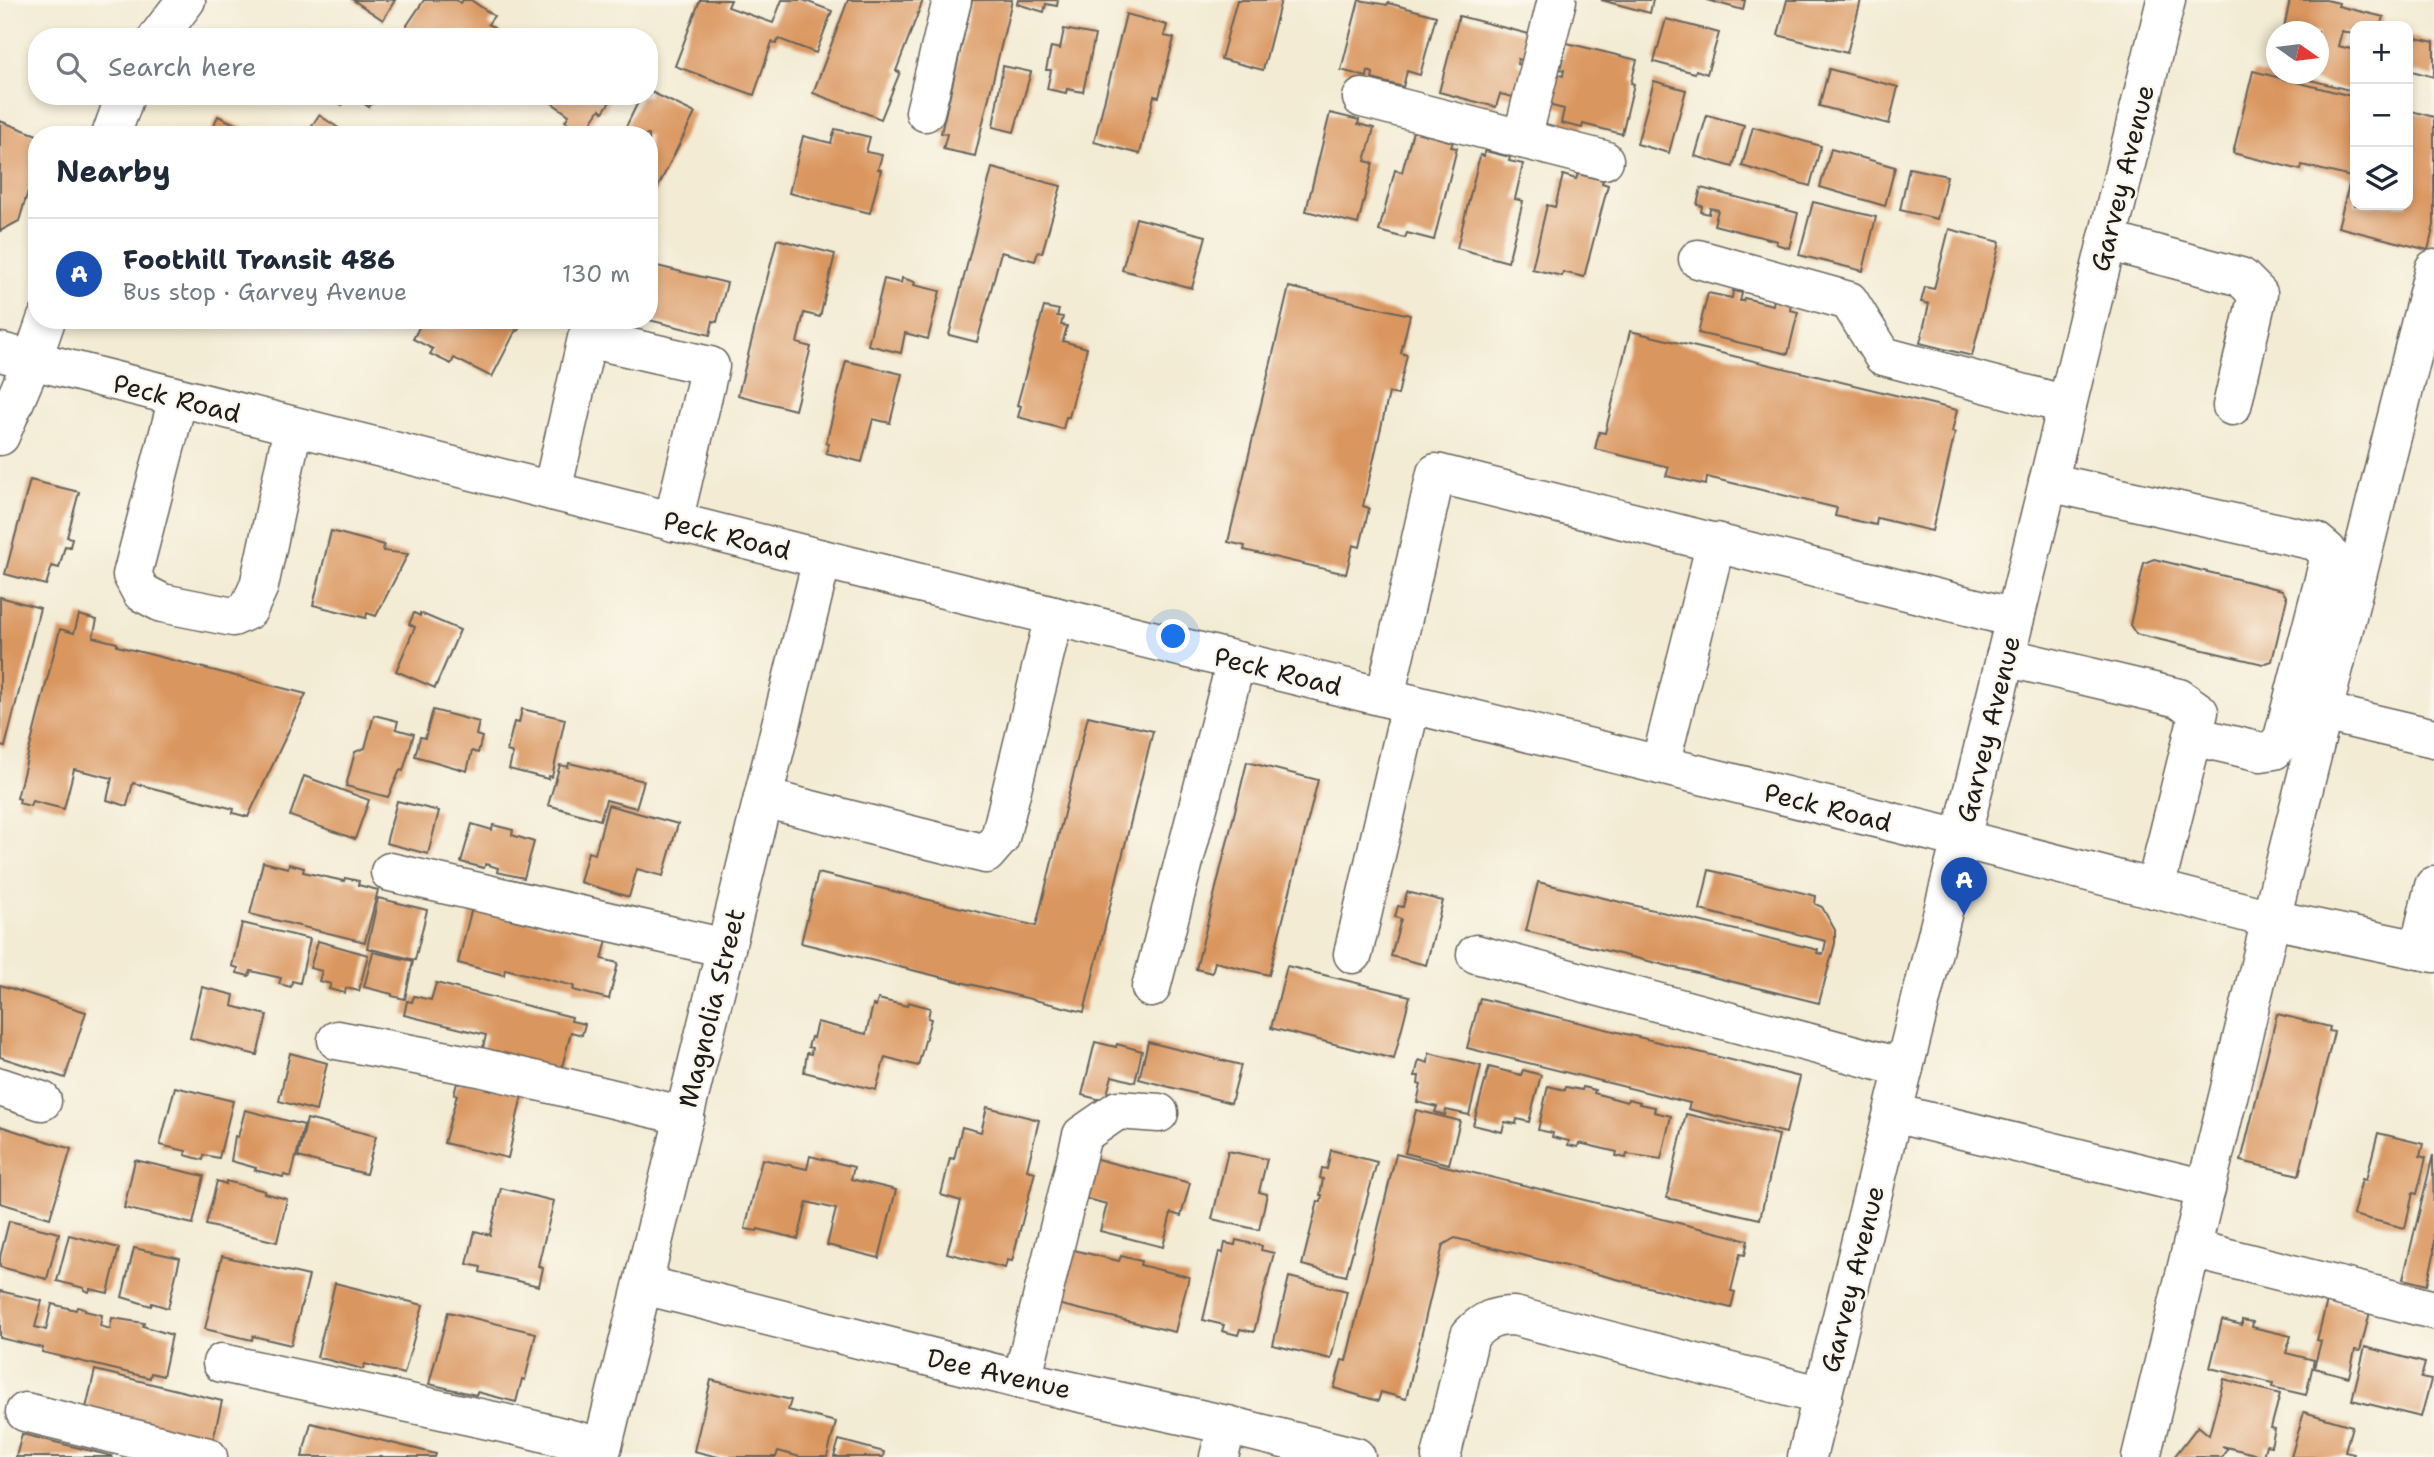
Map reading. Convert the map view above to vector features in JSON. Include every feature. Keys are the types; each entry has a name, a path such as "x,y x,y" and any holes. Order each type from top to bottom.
{"main road":[{"path":"165,28 186,0"},
{"path":"925,112 952,0"},
{"path":"1522,139 1557,0"},
{"name":"Garvey Avenue","path":"1807,1457 2166,0"},
{"path":"1362,98 1604,160"},
{"path":"114,126 122,105"},
{"path":"2107,241 2241,277 2258,295 2232,406"},
{"path":"1698,259 1849,301 1883,356 2067,405"},
{"path":"2141,1457 2271,919 2434,269"},
{"path":"0,436 16,356 38,329"},
{"path":"552,491 587,338 710,366 673,522"},
{"name":"Peck Road","path":"16,356 673,522 1961,839 2271,919 2427,952"},
{"path":"178,398 132,575 141,592 162,603 233,617 248,610 259,586 293,427"},
{"path":"1353,954 1436,473 2015,618"},
{"path":"2048,482 2315,541 2327,551 2328,565 2283,738 2274,750 2260,752 2193,736"},
{"path":"1660,765 1716,542"},
{"name":"Magnolia Street","path":"601,1452 822,559"},
{"path":"764,798 986,853 1000,838 1054,616"},
{"path":"2005,657 2179,698 2199,712 2155,889"},
{"path":"1151,988 1236,661"},
{"path":"2323,712 2434,738"},
{"path":"390,872 726,948"},
{"path":"2427,952 2434,886"},
{"path":"1476,954 1904,1069"},
{"path":"337,1040 479,1067 685,1116"},
{"path":"0,1087 43,1101"},
{"path":"1022,1380 1082,1135 1118,1110 1159,1114"},
{"path":"1893,1113 2206,1189"},
{"path":"2192,1250 2434,1310"},
{"name":"Dee Avenue","path":"644,1285 1022,1380 1223,1441 1356,1457"},
{"path":"1441,1457 1470,1335 1480,1324 1497,1316 1514,1316 1823,1396"},
{"path":"222,1363 526,1428 601,1452"},
{"path":"25,1412 208,1457"}],"building":[{"path":"353,0 395,0 383,20"},
{"path":"424,0 456,0 461,3 463,0 471,0 494,16 488,24 494,28 405,28"},
{"path":"700,0 731,0 728,7 773,23 782,0 803,0 832,11 816,53 779,39 776,44 772,42 754,95 675,66"},
{"path":"848,0 923,0 896,71 900,72 881,119 813,93"},
{"path":"972,0 1012,0 975,156 943,149 947,134 941,133"},
{"path":"1018,0 1058,0 1057,6 1046,4 1044,12 1017,4"},
{"path":"1237,0 1281,0 1263,70 1221,59"},
{"path":"1359,0 1388,3 1436,16 1420,75 1407,71 1403,87 1372,79 1373,73 1368,71 1367,77 1341,70"},
{"path":"1601,0 1653,0 1650,13"},
{"path":"1707,0 1745,0 1743,10"},
{"path":"1787,0 1861,0 1847,53 1778,35"},
{"path":"2290,0 2326,0 2339,3 2338,6 2384,17 2383,21 2350,21 2350,33 2342,31 2338,46 2350,49 2349,90 2326,84 2329,84 2329,21 2285,21"},
{"path":"1126,14 1167,25 1164,36 1174,38 1159,97 1154,96 1140,154 1094,142"},
{"path":"1459,16 1529,34 1522,60 1518,59 1517,64 1525,66 1517,98 1500,94 1496,107 1439,92"},
{"path":"1666,19 1719,33 1707,74 1654,62"},
{"path":"1064,29 1095,35 1083,92 1067,89 1066,93 1047,89 1051,70 1046,70 1051,47 1060,49"},
{"path":"2413,37 2434,42 2434,77 2413,71"},
{"path":"1567,43 1637,60 1622,134 1583,124 1582,128 1561,123 1564,109 1548,105 1556,74 1563,76 1564,70 1560,69"},
{"path":"1003,66 1031,72 1014,132 993,127"},
{"path":"1829,69 1898,87 1889,124 1819,106"},
{"path":"2253,71 2266,74 2266,84 2304,84 2350,96 2350,177 2302,165 2301,170 2233,153"},
{"path":"1654,81 1686,90 1669,153 1637,144"},
{"path":"658,95 695,113 658,187 658,126 626,126 637,105 658,105"},
{"path":"555,105 608,105 603,112 600,109 589,126 573,126 565,121 569,115"},
{"path":"2413,111 2434,117 2434,225 2428,250 2338,227 2350,181 2350,210 2413,210"},
{"path":"1330,113 1359,120 1358,124 1374,128 1365,161 1373,163 1358,224 1306,211"},
{"path":"319,115 336,126 312,126"},
{"path":"1707,115 1744,125 1733,167 1695,156"},
{"path":"218,116 239,126 213,126"},
{"path":"0,121 28,132 28,191 19,221 0,231"},
{"path":"1753,127 1821,146 1810,186 1742,166"},
{"path":"835,129 870,137 866,152 882,155 870,213 789,193 803,136 831,143"},
{"path":"1413,131 1453,142 1451,147 1457,148 1434,240 1407,233 1405,238 1379,231 1395,170 1402,172"},
{"path":"1831,149 1895,167 1885,206 1820,187"},
{"path":"1485,151 1510,157 1509,161 1523,164 1515,199 1523,201 1508,262 1457,248 1480,155 1484,156"},
{"path":"992,168 1061,186 1042,253 1038,252 1035,261 1001,252 977,342 949,335"},
{"path":"1909,168 1947,176 1937,219 1900,210"},
{"path":"1578,174 1603,180 1602,183 1608,185 1584,277 1563,272 1562,276 1532,269 1547,205 1555,207 1563,175 1576,179"},
{"path":"1701,188 1798,213 1789,248 1776,244 1777,241 1714,225 1718,210 1710,208 1709,214 1701,212 1702,206 1697,205"},
{"path":"1813,202 1876,217 1863,271 1799,255"},
{"path":"1136,218 1206,236 1192,288 1122,270"},
{"path":"1949,229 2000,242 1972,356 1920,343 1929,304 1921,302 1925,287 1934,289"},
{"path":"777,239 835,254 820,317 804,313 797,343 811,347 795,410 738,395"},
{"path":"658,266 727,283 717,322 713,321 710,335 658,322"},
{"path":"902,278 915,282 914,285 940,291 928,339 905,333 901,353 868,345 884,279 901,283"},
{"path":"1289,287 1410,315 1401,353 1407,355 1398,395 1389,393 1363,506 1369,508 1360,547 1353,545 1346,574 1244,550 1245,546 1228,542"},
{"path":"1733,291 1742,293 1740,301 1744,298 1773,305 1774,299 1791,304 1790,310 1798,312 1788,354 1698,333 1708,293 1732,298"},
{"path":"1044,307 1059,310 1057,316 1063,317 1061,325 1067,326 1063,341 1087,348 1069,417 1066,417 1063,429 1018,417 1021,406 1017,405"},
{"path":"418,329 519,329 492,377 454,358 451,364 430,354 433,349 413,339"},
{"path":"1630,331 1957,410 1952,432 1955,433 1932,531 1877,518 1876,525 1835,516 1837,508 1707,477 1706,485 1666,476 1669,467 1595,449 1599,432 1605,433"},
{"path":"846,361 902,374 890,423 873,419 862,462 826,453 829,444 826,443"},
{"path":"30,480 79,492 67,537 72,538 70,547 65,546 59,568 52,566 46,585 5,574"},
{"path":"331,531 384,545 383,551 408,554 376,616 367,613 366,618 313,605"},
{"path":"2154,559 2282,590 2287,598 2272,661 2263,664 2136,634 2130,625 2144,563"},
{"path":"0,597 40,608 5,747 0,746"},
{"path":"414,613 460,630 435,688 396,671 415,627 409,624"},
{"path":"79,615 97,620 93,637 117,643 117,646 306,694 248,817 233,813 234,809 133,783 127,806 107,800 112,778 74,769 64,809 32,801 30,806 19,803 20,799 17,798 60,629 74,633"},
{"path":"522,709 565,719 552,777 549,776 548,779 509,769 513,753 507,751 514,722 519,723"},
{"path":"433,710 479,722 476,735 482,737 478,753 472,751 467,771 415,756 420,737 425,738"},
{"path":"374,715 398,721 396,729 414,734 403,771 400,770 388,797 346,786 355,752 365,748"},
{"path":"1088,716 1153,731 1084,1012 801,943 818,873 1036,926"},
{"path":"1247,762 1318,780 1269,975 1215,962 1212,973 1196,969"},
{"path":"569,763 644,781 636,808 606,800 600,820 548,805 560,765 568,767"},
{"path":"304,776 369,800 355,839 290,816"},
{"path":"397,801 439,811 428,854 386,843"},
{"path":"608,805 678,824 663,876 637,869 629,897 580,882 588,852 595,854"},
{"path":"472,824 492,830 493,825 513,830 512,835 534,842 524,878 497,872 498,868 486,864 484,868 461,862"},
{"path":"263,862 288,868 289,864 304,868 303,872 344,881 345,878 359,881 358,885 378,890 365,942 250,914"},
{"path":"1709,870 1816,896 1815,904 1822,907 1835,930 1835,943 1819,1003 1526,931 1538,882 1818,950 1817,953 1823,955 1826,941 1700,910"},
{"path":"1407,892 1443,901 1426,965 1391,956 1401,919 1395,917 1398,906 1403,907"},
{"path":"378,898 427,910 415,960 367,948"},
{"path":"472,907 607,940 602,959 618,963 609,999 573,990 574,986 505,969 504,975 458,963"},
{"path":"242,923 310,939 300,983 292,981 291,987 279,984 281,978 251,971 249,976 237,973 238,968 232,966"},
{"path":"318,941 368,955 359,991 346,988 345,993 329,989 331,984 319,981 322,971 310,968"},
{"path":"373,952 413,961 405,999 364,987"},
{"path":"1287,966 1410,996 1394,1059 1271,1028"},
{"path":"436,983 572,1017 571,1021 585,1024 582,1035 571,1032 561,1071 482,1052 486,1035 404,1015 407,1001 412,1002 414,996 431,1000"},
{"path":"0,985 86,1012 65,1078 0,1057"},
{"path":"202,987 234,995 232,1006 267,1015 257,1055 190,1038"},
{"path":"1480,998 1800,1077 1786,1133 1688,1109 1690,1103 1467,1048"},
{"path":"878,999 907,1006 908,1002 930,1008 928,1018 931,1019 918,1066 885,1057 876,1090 804,1072 807,1053 811,1054 812,1048 808,1047 817,1022 866,1034 873,1005 876,1006"},
{"path":"2277,1014 2330,1027 2329,1031 2334,1032 2299,1175 2241,1161"},
{"path":"1095,1042 1116,1047 1117,1044 1142,1051 1135,1082 1112,1076 1105,1101 1082,1095"},
{"path":"1148,1042 1241,1065 1231,1103 1139,1079"},
{"path":"290,1053 327,1063 316,1111 279,1101"},
{"path":"1429,1053 1481,1066 1469,1115 1446,1110 1445,1115 1435,1112 1437,1107 1417,1102 1421,1085 1418,1084 1419,1076 1415,1076 1419,1060 1428,1063"},
{"path":"1489,1067 1521,1075 1523,1070 1541,1075 1529,1122 1517,1119 1516,1124 1505,1122 1502,1132 1473,1125"},
{"path":"461,1080 522,1095 508,1158 444,1143 457,1095 454,1094 457,1083 460,1084"},
{"path":"1548,1086 1565,1090 1566,1087 1582,1090 1583,1087 1595,1090 1594,1093 1627,1102 1628,1099 1640,1102 1639,1104 1655,1107 1654,1112 1671,1116 1661,1159 1627,1154 1626,1158 1616,1156 1617,1152 1579,1143 1578,1147 1568,1145 1569,1141 1552,1137 1553,1133 1538,1130"},
{"path":"175,1087 233,1101 219,1158 204,1155 203,1160 185,1155 186,1151 160,1145"},
{"path":"987,1107 1039,1120 1027,1170 1035,1172 1012,1261 1007,1260 1005,1268 947,1253 961,1201 941,1195 950,1158 954,1159 962,1127 981,1132"},
{"path":"245,1110 304,1125 291,1177 255,1170 256,1168 231,1161 235,1136 238,1137"},
{"path":"1416,1110 1460,1121 1449,1164 1405,1153"},
{"path":"1686,1114 1779,1135 1760,1219 1667,1198"},
{"path":"307,1119 376,1136 366,1174 298,1157"},
{"path":"0,1126 71,1149 50,1218 0,1203"},
{"path":"2378,1133 2423,1144 2420,1156 2426,1158 2417,1194 2413,1193 2405,1228 2353,1215 2362,1179 2366,1180"},
{"path":"1331,1150 1377,1162 1346,1276 1302,1265 1318,1201 1321,1202 1322,1168 1327,1169"},
{"path":"1228,1151 1267,1159 1259,1192 1267,1194 1259,1230 1212,1219"},
{"path":"1396,1154 1748,1240 1745,1255 1740,1254 1731,1291 1735,1292 1731,1308 1455,1238 1443,1245 1406,1399 1381,1392 1378,1401 1334,1388 1342,1360 1346,1361"},
{"path":"2433,1155 2434,1255 2427,1285 2403,1279"},
{"path":"810,1156 854,1167 851,1179 896,1190 879,1258 827,1245 836,1209 807,1202 798,1239 758,1229 745,1229 762,1159 807,1169"},
{"path":"1089,1157 1190,1183 1181,1216 1171,1213 1163,1247 1100,1231 1107,1204 1079,1197"},
{"path":"135,1160 204,1176 193,1224 124,1208"},
{"path":"217,1181 265,1191 264,1193 287,1199 277,1242 206,1225"},
{"path":"501,1188 554,1201 538,1266 543,1268 539,1286 480,1272 481,1267 467,1264 475,1231 490,1235"},
{"path":"9,1221 59,1233 47,1279 0,1267"},
{"path":"69,1235 119,1248 108,1293 90,1289 89,1292 84,1288 57,1281"},
{"path":"1236,1240 1262,1246 1261,1250 1274,1253 1254,1332 1240,1329 1238,1335 1222,1331 1224,1325 1203,1320 1219,1252 1223,1253 1225,1243 1235,1245"},
{"path":"134,1248 180,1258 168,1308 122,1297"},
{"path":"1070,1249 1119,1261 1121,1256 1141,1261 1140,1265 1189,1277 1175,1332 1057,1304"},
{"path":"222,1256 309,1276 291,1345 253,1336 252,1340 205,1329"},
{"path":"1289,1277 1347,1291 1331,1359 1273,1345"},
{"path":"335,1283 423,1305 404,1374 365,1364 363,1369 317,1357"},
{"path":"0,1291 42,1301 35,1327 46,1330 52,1304 76,1310 77,1307 102,1315 100,1326 110,1329 112,1318 144,1323 143,1326 172,1335 163,1376 151,1373 150,1378 42,1352 43,1348 0,1338"},
{"path":"2327,1301 2370,1312 2360,1351 2355,1350 2349,1377 2314,1368 2321,1341 2317,1340"},
{"path":"448,1312 536,1333 525,1380 522,1379 516,1402 429,1384"},
{"path":"2222,1320 2242,1325 2242,1320 2253,1322 2252,1327 2291,1336 2286,1353 2314,1360 2306,1395 2272,1387 2273,1383 2210,1368"},
{"path":"2365,1347 2425,1363 2421,1378 2431,1380 2421,1417 2352,1400"},
{"path":"95,1370 222,1401 213,1440 86,1408"},
{"path":"2224,1379 2280,1394 2271,1428 2275,1429 2271,1446 2266,1445 2263,1456 2222,1446 2227,1449 2222,1457 2174,1457 2198,1426 2209,1435"},
{"path":"711,1380 791,1400 788,1410 836,1422 827,1457 800,1457 778,1451 776,1457 718,1457 694,1451"},
{"path":"2304,1412 2352,1426 2345,1451 2354,1453 2353,1457 2291,1457"},
{"path":"311,1423 436,1454 435,1457 302,1457"},
{"path":"22,1434 112,1456 112,1457 16,1457"},
{"path":"839,1440 884,1452 883,1457 834,1457"}],"place":[{"name":"Foothill Transit 486","path":"1964,915"}]}
